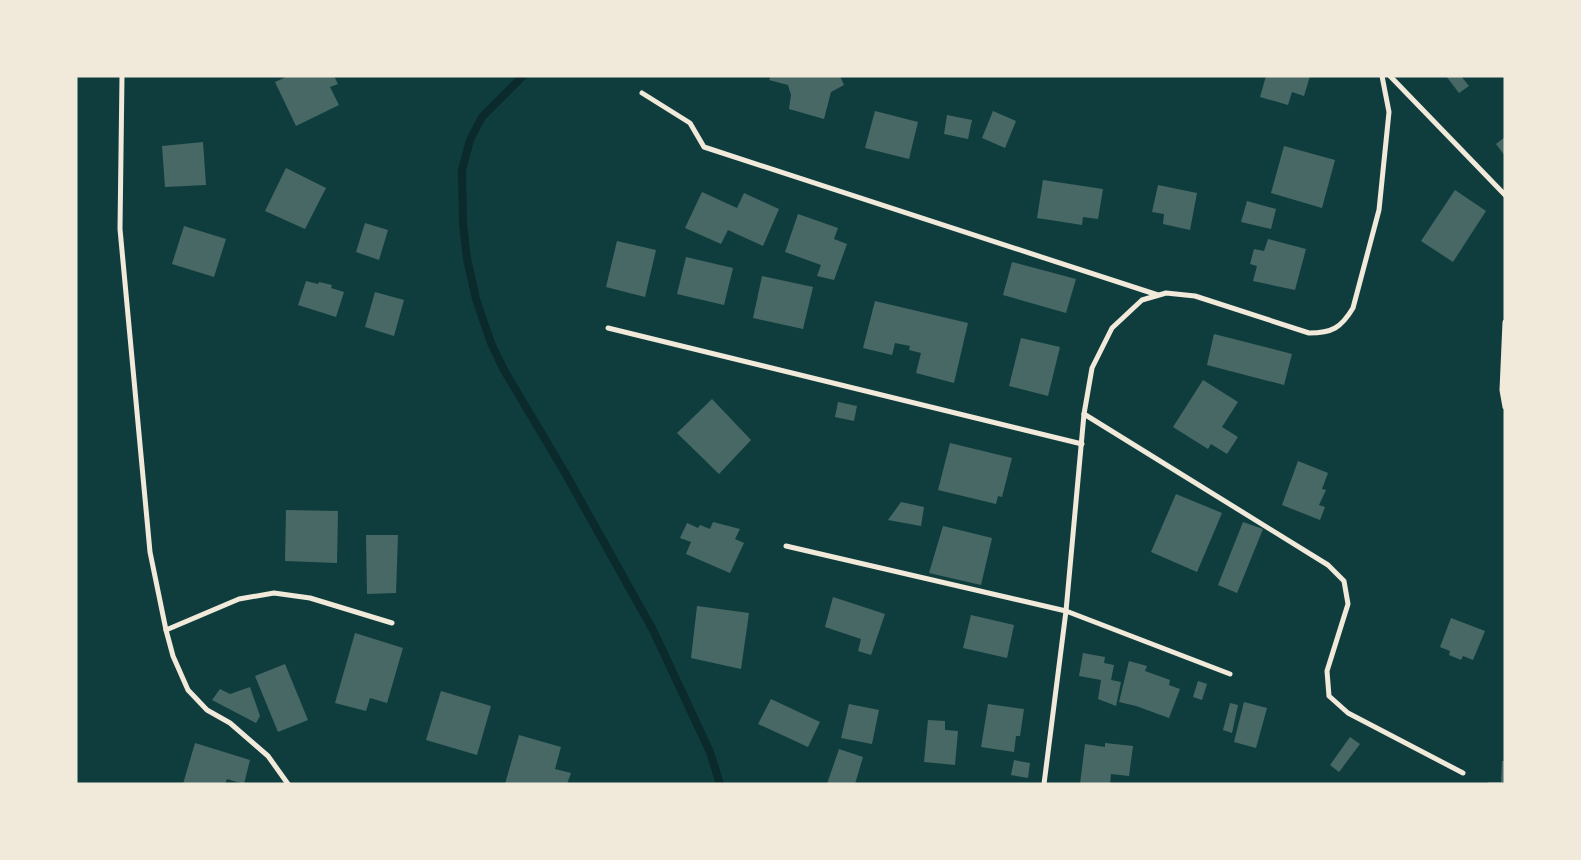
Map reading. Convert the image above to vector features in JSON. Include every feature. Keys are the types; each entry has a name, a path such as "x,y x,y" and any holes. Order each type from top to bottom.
{"street":[{"path":"122,76 120,230 150,552 166,630 173,656 188,690 207,710 230,723 268,756 288,784"},
{"path":"1044,784 1066,611 1084,414 1092,368 1112,328 1142,300 1166,293 1195,296 1309,333 1323,333 1336,328 1346,320 1353,308 1379,210 1389,112 1382,76"},
{"path":"1390,76 1505,195"},
{"path":"642,93 690,123 704,146 1159,295"},
{"path":"1505,322 1502,390 1505,407"},
{"path":"608,328 1082,444"},
{"path":"1084,414 1328,565 1344,581 1348,604 1327,671 1329,696 1348,713 1463,773"},
{"path":"786,546 1066,611 1230,674"},
{"path":"166,630 239,599 274,593 310,598 392,623"}],"building":[{"path":"288,76 334,76 338,84 330,87 339,105 296,126 275,82"},
{"path":"771,76 840,76 844,85 831,92 824,119 789,109 791,95 788,85 769,80"},
{"path":"1266,76 1310,76 1304,96 1292,92 1288,105 1260,97"},
{"path":"1446,76 1461,76 1469,86 1459,93"},
{"path":"875,111 918,122 909,159 865,148"},
{"path":"993,111 1016,121 1005,148 982,138"},
{"path":"947,115 972,120 968,139 944,134"},
{"path":"1505,137 1505,156 1496,144"},
{"path":"203,142 206,185 165,187 162,146"},
{"path":"1284,146 1335,160 1322,208 1271,193"},
{"path":"286,168 326,188 305,229 265,211"},
{"path":"1043,180 1103,189 1098,219 1083,217 1082,225 1037,218"},
{"path":"1158,185 1197,193 1190,230 1163,224 1164,214 1152,212"},
{"path":"1455,190 1486,211 1453,262 1421,241"},
{"path":"702,192 737,208 744,193 779,209 763,246 728,230 721,244 685,228"},
{"path":"1247,201 1276,209 1271,229 1241,222"},
{"path":"798,214 838,228 834,239 847,244 834,280 817,276 821,265 785,252"},
{"path":"365,223 388,230 379,260 356,252"},
{"path":"184,226 226,239 214,277 172,264"},
{"path":"1268,239 1306,249 1295,290 1253,281 1257,266 1250,264 1254,249 1264,251"},
{"path":"617,241 656,250 645,297 606,287"},
{"path":"686,257 733,268 724,305 677,294"},
{"path":"1012,262 1076,279 1066,313 1003,295"},
{"path":"762,276 813,287 803,329 753,318"},
{"path":"306,281 332,285 331,288 344,292 336,317 298,305"},
{"path":"375,292 404,300 394,336 365,327"},
{"path":"875,301 968,323 954,383 916,373 921,353 909,350 910,346 895,343 892,355 863,348"},
{"path":"1214,334 1292,354 1284,385 1207,365"},
{"path":"1021,338 1060,347 1048,396 1009,386"},
{"path":"1203,380 1238,402 1222,427 1238,437 1227,454 1211,444 1208,449 1173,427"},
{"path":"712,399 751,440 719,474 677,433"},
{"path":"838,402 857,406 854,421 835,417"},
{"path":"950,443 1012,458 1002,497 998,496 996,504 938,490"},
{"path":"1298,461 1328,473 1322,489 1326,490 1319,505 1325,507 1320,520 1282,505"},
{"path":"1176,494 1222,513 1197,572 1151,552"},
{"path":"901,502 924,507 921,526 888,520"},
{"path":"286,510 338,511 337,563 285,561"},
{"path":"713,522 740,529 735,539 744,543 730,573 686,554 691,542 680,538 687,523 698,528 700,525 710,529"},
{"path":"1243,522 1263,529 1237,593 1218,585"},
{"path":"943,526 992,538 981,585 929,573"},
{"path":"366,535 398,535 396,593 367,594"},
{"path":"833,597 885,614 871,655 858,651 861,639 825,627"},
{"path":"697,606 749,613 741,669 691,658"},
{"path":"971,615 1014,625 1007,658 963,648"},
{"path":"1451,618 1485,631 1473,660 1463,656 1461,660 1449,655 1450,651 1440,647"},
{"path":"355,633 403,648 387,703 370,698 366,711 335,703"},
{"path":"1083,653 1105,657 1104,663 1114,665 1111,680 1121,682 1116,706 1098,699 1101,680 1079,676"},
{"path":"1129,661 1147,666 1145,671 1170,680 1169,685 1180,689 1169,718 1119,702"},
{"path":"285,664 308,720 278,732 255,676"},
{"path":"1198,681 1207,684 1202,700 1193,697"},
{"path":"250,687 260,716 256,723 212,700 220,689 230,694"},
{"path":"441,691 491,706 477,755 426,740"},
{"path":"771,699 820,722 808,747 758,724"},
{"path":"1244,702 1267,708 1256,748 1234,742"},
{"path":"1230,703 1238,705 1232,733 1223,730"},
{"path":"849,704 879,710 872,744 841,738"},
{"path":"988,704 1024,709 1020,736 1016,736 1014,752 981,747"},
{"path":"928,720 945,721 945,730 958,731 955,765 924,762"},
{"path":"519,735 561,747 555,769 571,773 567,784 505,784"},
{"path":"1350,737 1360,744 1339,772 1330,765"},
{"path":"195,743 250,760 244,784 227,779 225,784 183,784"},
{"path":"1105,743 1133,746 1129,776 1111,774 1110,784 1080,784 1085,744 1105,747"},
{"path":"839,749 863,757 855,784 827,784"},
{"path":"1014,760 1030,763 1028,778 1011,775"},
{"path":"1502,761 1505,761 1505,784 1488,784 1488,782 1501,782"}],"waterway":[{"path":"523,76 482,117 470,140 462,170 463,224 467,259 476,299 491,343 504,370 564,471 653,630 710,752 720,784"}]}
